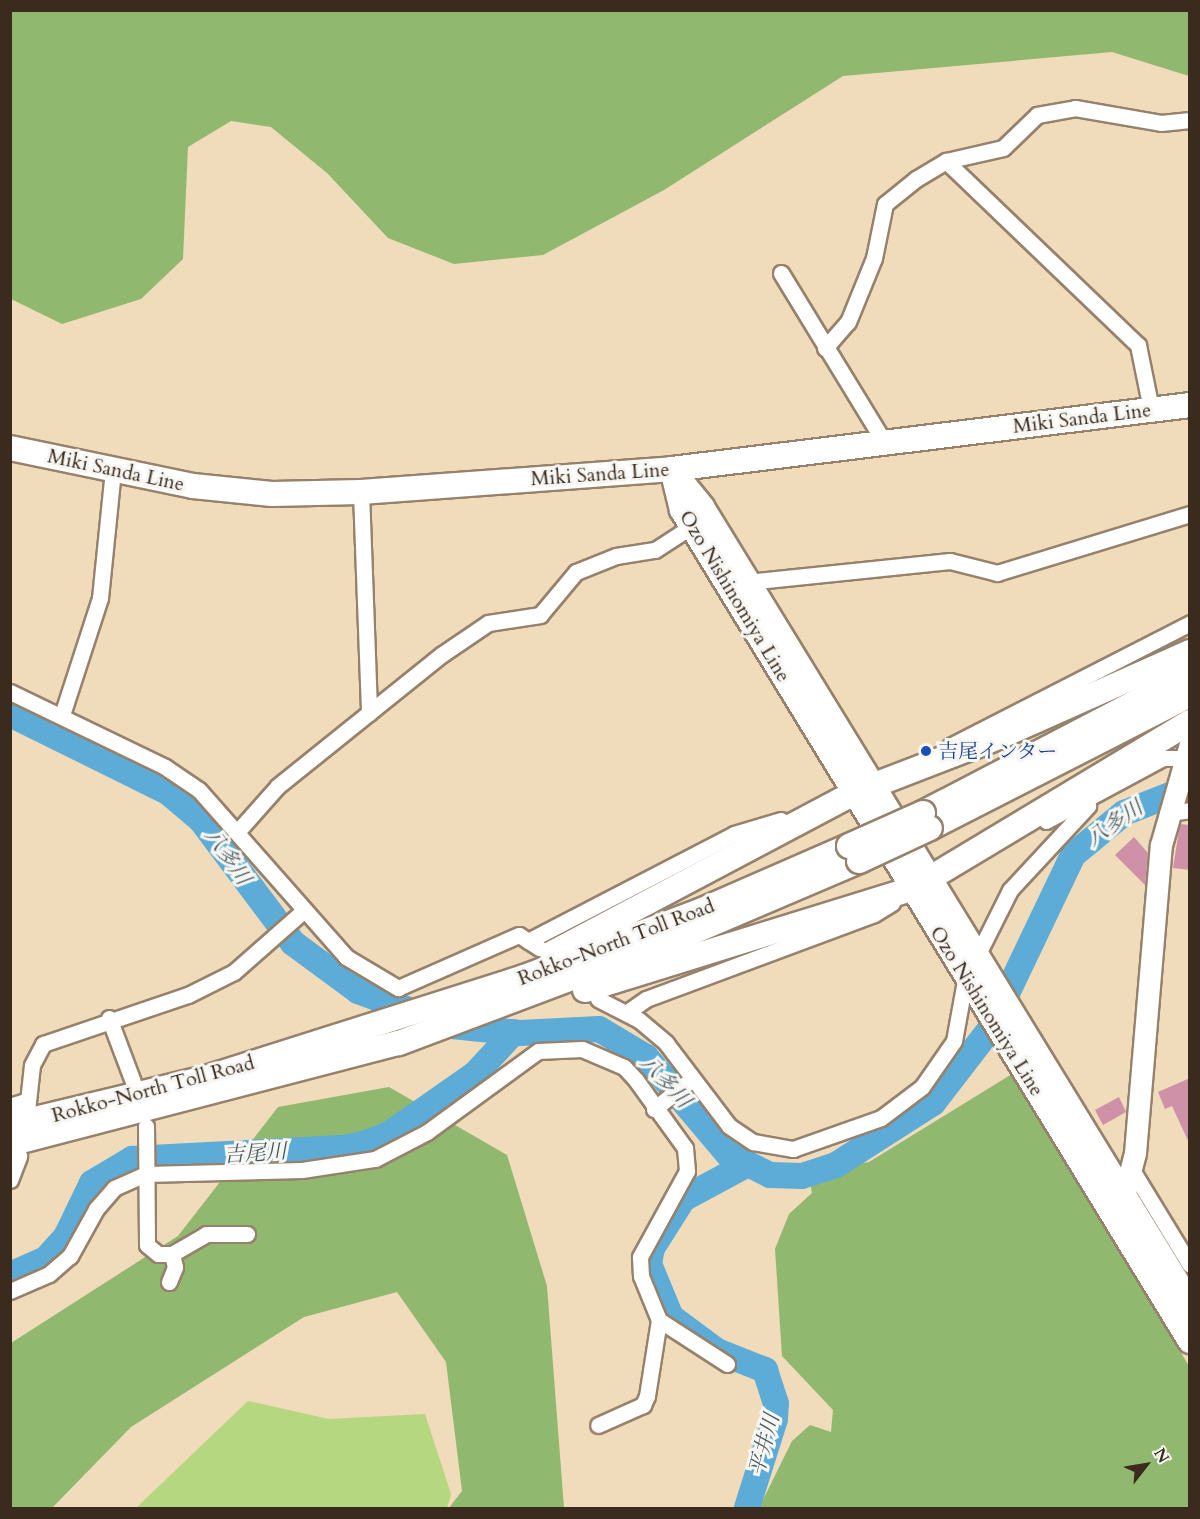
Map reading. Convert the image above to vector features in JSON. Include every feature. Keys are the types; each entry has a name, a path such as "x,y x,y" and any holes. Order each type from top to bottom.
{"main road":[{"name":"Miki Sanda Line","path":"10,448 193,486 272,494 361,492 672,469 1190,405"},
{"name":"Ozo Nishinomiya Line","path":"672,469 692,526 975,965 1190,1341"},
{"name":"Ozo Nishinomiya Line","path":"672,469 702,507 747,582 863,789"},
{"path":"392,1021 586,938 823,807 900,773 1009,733 1190,652"},
{"name":"Rokko-North Toll Road","path":"927,820 1190,674"},
{"name":"Rokko-North Toll Road","path":"15,1150 399,1043 470,1018 854,854 1190,695"},
{"path":"470,1018 552,1002 921,884 1190,722"},
{"name":"Rokko-North Toll Road","path":"22,1112 206,1078 392,1021 589,954 854,854"},
{"name":"Ozo Nishinomiya Line","path":"1009,1027 1124,1196 1190,1303"}],"street":[{"path":"825,348 848,322 874,258 885,204 946,161 1003,148 1037,115 1076,108 1161,123 1190,120"},
{"path":"946,161 1138,345 1151,409"},
{"path":"781,273 884,442"},
{"path":"62,715 100,598 113,469"},
{"path":"361,492 369,713"},
{"path":"747,582 950,561 997,573 1190,514"},
{"path":"238,831 278,786 369,713 488,623 540,615 576,572 616,556 656,550 692,526"},
{"path":"900,773 1190,623"},
{"path":"10,692 62,715 165,767 199,790 238,831 297,914 346,957 398,988 519,934 533,944 734,834 823,807"},
{"path":"975,852 1029,831 1163,758 1186,756 1167,813 1132,1170 1124,1196"},
{"path":"598,999 626,1013 666,1044 690,1081 729,1126 753,1142 793,1149 824,1141 881,1118 922,1087 954,1041 975,965 994,916 1034,859 1121,780"},
{"path":"1167,813 1190,810"},
{"path":"626,1013 646,999 874,914 921,884"},
{"path":"10,1106 22,1112 32,1065 43,1044 109,1018 188,995 234,972 297,914"},
{"path":"109,1018 133,1082"},
{"path":"10,1291 49,1274 70,1256 114,1188 147,1171 302,1170 375,1159 427,1132 509,1067 560,1046 624,1067 685,1148 687,1171 640,1257 641,1276 659,1320 643,1405 598,1425"},
{"path":"656,1107 690,1081"},
{"path":"146,1126 148,1145 147,1245 159,1254 172,1254 206,1234 247,1234"},
{"path":"10,1179 15,1150"},
{"path":"1132,1170 1190,1265"},
{"path":"169,1282 175,1267 172,1254"},
{"path":"659,1320 727,1364"}],"green space":[{"path":"10,11 1189,11 1189,76 1112,52 843,76 664,190 543,255 454,264 388,238 327,173 271,127 231,121 188,147 183,259 141,299 62,324 11,299"},
{"path":"1012,1074 1189,1366 1189,1508 759,1508 792,1441 810,1425 831,1432 833,1410 782,1356 775,1249 789,1214 812,1193 808,1172 869,1162"},
{"path":"389,1087 507,1155 547,1286 564,1508 449,1508 462,1491 446,1362 397,1292 304,1317 131,1427 52,1508 11,1508 11,1343 178,1236 278,1107"},
{"path":"248,1401 329,1419 425,1414 451,1494 447,1508 136,1508"}],"building":[{"path":"1180,824 1190,825 1190,870 1173,868"},
{"path":"1134,837 1148,853 1145,885 1115,855"},
{"path":"1190,1078 1190,1145 1172,1106 1165,1109 1158,1092"},
{"path":"1119,1097 1126,1112 1103,1125 1095,1110"}],"waterway":[{"name":"八多川","path":"10,714 168,792 201,820 293,943 358,991 452,1026 520,1033 599,1029 646,1057 728,1154 770,1175 802,1176 836,1165 933,1103 990,1029 1073,855 1124,813 1190,787"},
{"name":"吉尾川","path":"10,1275 46,1259 66,1237 92,1183 132,1159 345,1148 366,1143 388,1135 475,1074 514,1032"},
{"name":"平井川","path":"744,1166 683,1199 652,1248 649,1264 671,1317 717,1351 765,1370 776,1403 775,1419 747,1508"}],"place":[{"name":"吉尾インター","path":"926,751"}]}
